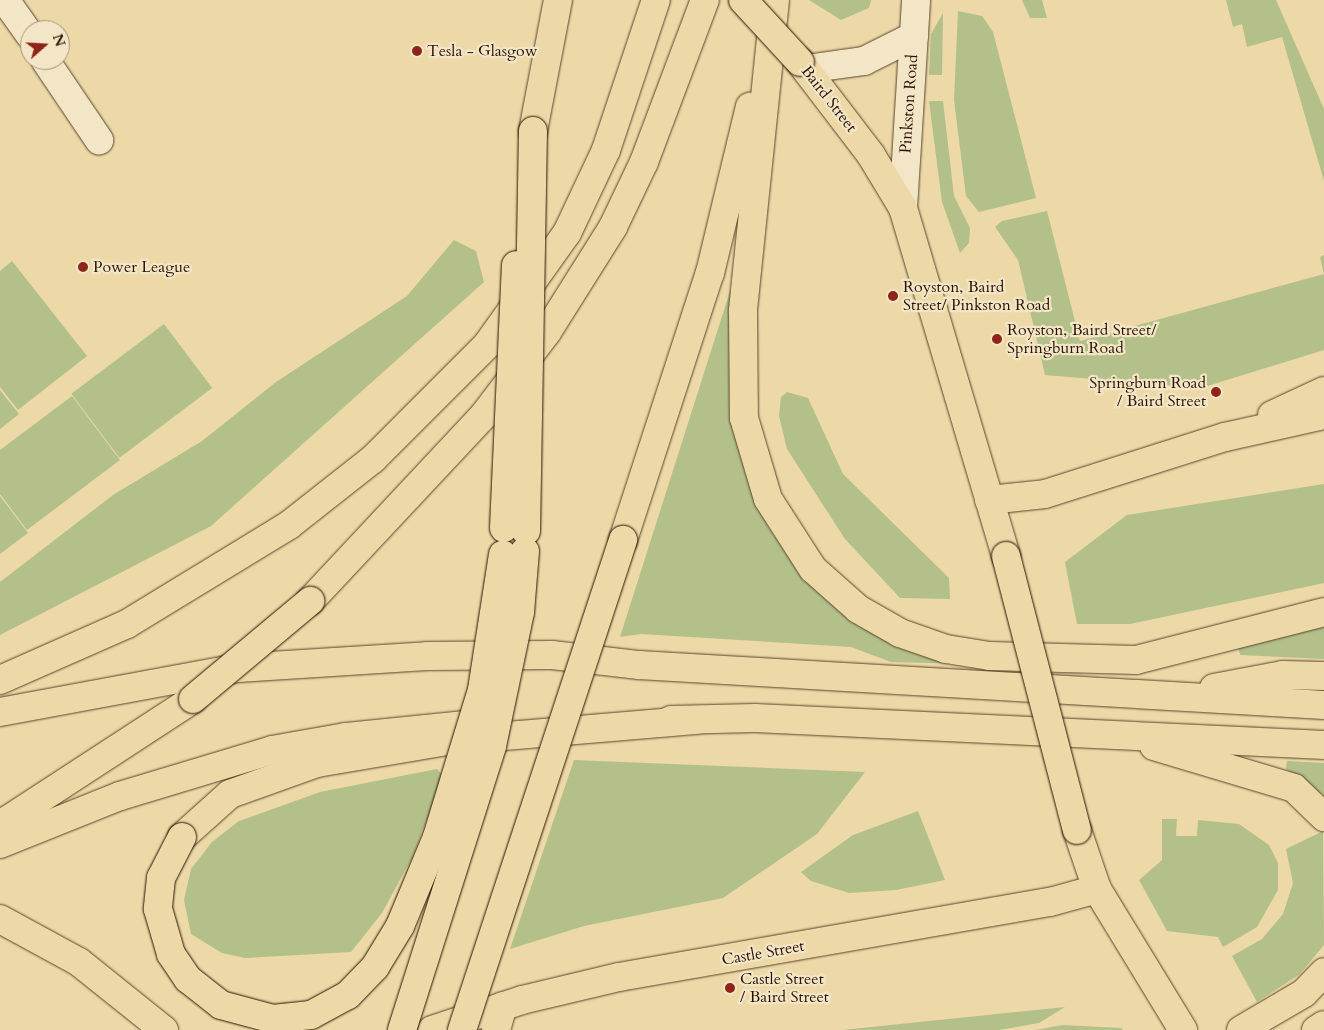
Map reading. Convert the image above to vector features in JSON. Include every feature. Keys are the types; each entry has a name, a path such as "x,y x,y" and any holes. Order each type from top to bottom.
{"main road":[{"path":"402,1030 492,746 520,612 514,541 510,317 533,131 558,0"},
{"path":"0,680 127,624 289,525 373,459 488,345 566,233 606,150 656,0"},
{"path":"2,830 193,699 310,601 484,414 547,332 613,227 644,162 705,0"},
{"name":"Baird Street","path":"743,0 803,66 871,155 903,208 1006,556 1077,830 1097,889 1183,1030"},
{"path":"462,1030 710,273 746,132 770,0"},
{"path":"775,0 743,311 744,418 754,460 776,516 828,585 871,618 929,644 989,656 1091,662 1162,656 1324,612"},
{"path":"1225,437 1324,391"},
{"path":"989,500 1045,494 1225,437 1324,415"},
{"path":"514,541 482,690 437,837 400,926 375,967 348,996 311,1015 273,1019 221,1005 188,979 170,954 158,909 161,878 182,836 230,794 317,763 447,741 696,720"},
{"path":"0,712 238,668 427,656 552,656 639,666 1324,705"},
{"path":"1173,695 1283,675 1324,676"},
{"path":"2,830 33,831 183,775 272,750 346,737 482,722 696,720 1102,731 1324,745"},
{"path":"1102,731 1270,778 1294,788 1324,817"},
{"name":"Castle Street","path":"432,1030 499,1018 620,977 1050,902 1097,889"},
{"path":"0,919 79,962 164,1030"},
{"path":"1241,1030 1304,993 1324,972"},
{"path":"1316,1030 1324,1025"}],"street":[{"path":"5,0 20,21"},
{"name":"Pinkston Road","path":"903,208 916,0"},
{"path":"803,66 864,61 914,36"},
{"path":"52,70 99,140"}],"green space":[{"path":"809,0 871,0 869,8 841,20"},
{"path":"1022,0 1042,0 1047,18 1030,18"},
{"path":"1226,0 1276,0 1324,109 1324,181 1282,37 1247,47 1242,24 1233,27"},
{"path":"958,11 982,16 993,32 1036,198 979,212 966,196 954,100"},
{"path":"943,13 942,75 929,75 931,34"},
{"path":"929,101 943,101 954,196 970,228 969,243 960,253 942,202"},
{"path":"1047,211 1080,341 1324,274 1324,350 1201,388 1045,375 1018,260 995,227 1002,221"},
{"path":"454,240 476,251 484,282 211,526 0,635 0,582 113,495 202,441 276,382 407,296"},
{"path":"1324,255 1324,274 1320,257"},
{"path":"12,261 87,356 18,410 0,387 0,271"},
{"path":"731,288 737,291 735,305 784,547 965,664 891,662 851,647 641,634 620,637"},
{"path":"164,324 212,388 120,458 71,394"},
{"path":"0,390 19,414 0,429"},
{"path":"787,392 808,398 843,474 949,578 950,599 900,598 845,539 787,449 779,416 781,397"},
{"path":"72,396 120,460 27,530 0,494 0,450"},
{"path":"1324,484 1324,583 1130,624 1077,624 1065,562 1127,515"},
{"path":"0,496 28,533 0,554"},
{"path":"1324,619 1324,659 1240,655 1237,642"},
{"path":"574,760 865,772 817,834 723,898 584,926 510,949"},
{"path":"1287,761 1324,763 1324,796 1286,769"},
{"path":"437,769 443,776 412,858 382,913 351,952 245,958 222,953 191,934 184,900 191,869 212,842 239,821 320,792"},
{"path":"918,811 945,880 896,890 849,893 811,881 801,872 853,835"},
{"path":"1162,819 1177,819 1176,836 1197,836 1198,820 1239,824 1269,845 1278,863 1278,890 1257,927 1223,947 1218,937 1167,931 1139,880 1162,860"},
{"path":"1323,831 1324,945 1300,974 1257,1002 1232,956 1262,939 1283,914 1293,883 1286,849"},
{"path":"1065,1007 1039,1023 999,1030 842,1030"},
{"path":"1063,1025 1121,1028 1123,1030 1035,1030"}],"place":[{"name":"Tesla - Glasgow","path":"417,51"},
{"name":"Power League","path":"83,267"},
{"name":"Royston, Baird Street/ Pinkston Road","path":"893,296"},
{"name":"Royston, Baird Street/ Springburn Road","path":"997,339"},
{"name":"Springburn Road / Baird Street","path":"1216,392"},
{"name":"Castle Street / Baird Street","path":"730,988"}]}
